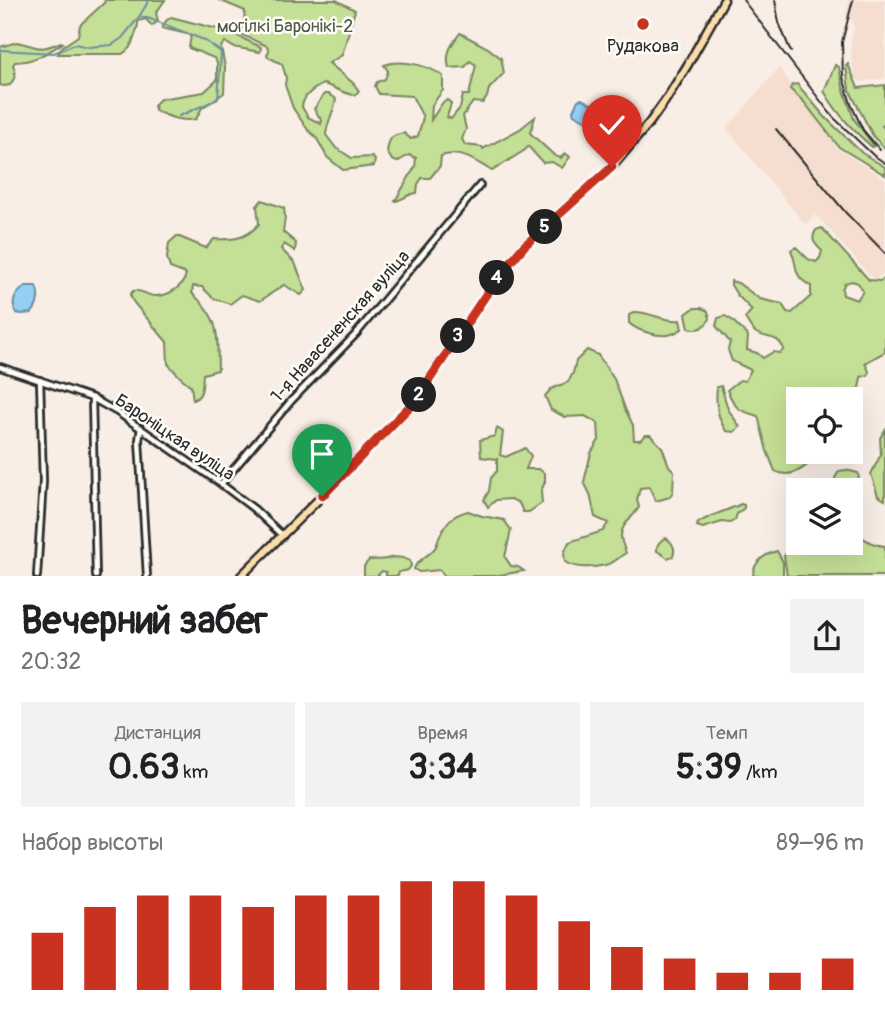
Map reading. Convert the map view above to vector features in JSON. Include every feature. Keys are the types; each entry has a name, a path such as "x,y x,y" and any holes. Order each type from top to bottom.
{"main road":[{"path":"242,576 412,404 497,278 524,246 612,167 665,101 724,0"}],"street":[{"name":"1-я Навасененская вуліца","path":"221,484 291,401 356,334 480,185"},
{"name":"Бароніцкая вуліца","path":"0,367 92,398 117,412 221,484 283,536"},
{"path":"37,576 43,481 40,380"},
{"path":"92,398 96,576"},
{"path":"141,428 139,440 147,576"}],"shaded area":[{"path":"846,0 885,0 885,78 860,82 855,79 851,57 854,28 851,19 845,17 849,2"},
{"path":"779,67 837,148 885,179 885,272 874,280 816,215 805,224 726,128"}],"green space":[{"path":"105,0 165,0 156,13 158,21 152,26 146,19 138,21 131,45 122,54 58,54 62,47 78,36 80,25"},
{"name":"могілкі Баронікі-2","path":"219,0 336,0 355,10 342,55 329,63 359,91 355,95 323,84 307,96 302,107 308,117 321,124 322,121 314,109 324,94 336,99 326,135 336,148 352,158 372,157 375,160 374,166 343,170 327,157 316,137 293,108 285,85 286,77 282,64 268,57 267,46 242,35 245,11"},
{"path":"171,17 229,32 261,47 260,52 233,47 225,42 221,47 225,67 224,93 202,108 196,119 175,118 155,110 154,105 160,99 204,92 217,80 217,63 214,58 189,48 191,35 162,28"},
{"path":"460,33 501,58 504,73 489,89 483,103 473,102 463,116 466,129 462,139 465,145 483,149 520,129 535,117 530,133 555,156 561,158 565,153 570,157 562,168 552,162 543,163 528,146 492,171 461,155 441,156 440,166 430,178 422,178 417,193 395,201 415,167 416,158 409,155 397,162 392,160 387,152 391,138 404,133 411,139 418,136 423,117 412,96 379,94 375,86 377,82 385,79 388,71 384,65 407,63 430,69 443,76 443,90 432,105 431,120 443,102 448,100 451,104 447,117 451,119 460,108 463,95 469,95 476,65 470,61 465,67 449,68 450,49"},
{"path":"17,42 43,48 63,43 34,59 15,62 12,82 10,85 0,85 0,47"},
{"path":"848,64 858,88 885,85 885,124 882,126 885,129 885,149 873,136 849,89"},
{"path":"835,65 839,67 854,119 874,146 872,147 846,121 824,91"},
{"path":"797,84 825,117 862,153 885,167 885,175 839,147 804,102 790,89"},
{"path":"262,200 284,208 283,232 296,243 295,251 284,244 281,249 295,263 306,290 301,295 284,285 260,301 242,295 230,304 213,298 202,287 193,286 192,293 208,311 216,328 218,370 203,374 201,393 193,400 191,386 168,364 167,342 130,295 136,291 160,296 175,290 186,274 170,268 167,258 169,243 177,236 206,248 214,239 244,236 259,224 257,206"},
{"path":"822,228 869,280 880,281 885,278 885,352 865,363 869,371 868,375 861,377 859,387 786,387 786,464 807,464 795,473 782,474 775,471 758,416 738,408 727,390 740,380 745,381 751,370 732,361 728,350 730,342 716,326 718,318 725,316 748,336 747,350 763,358 773,352 780,353 784,349 778,341 755,332 751,327 745,318 752,310 737,295 731,281 760,299 782,304 787,312 792,313 811,296 811,286 798,274 791,250 796,247 808,259 816,262 822,251 815,244 814,233","holes":["852,281 858,283 863,291 857,300 843,295 842,289 845,283"]},
{"path":"694,308 708,311 710,319 699,329 689,328 686,314"},
{"path":"635,312 668,320 680,320 682,329 667,335 643,331 629,323 629,315"},
{"path":"587,350 598,355 614,379 633,425 634,440 650,435 662,447 669,466 674,471 670,497 656,501 649,487 640,488 637,500 639,507 625,524 621,536 626,553 613,562 596,567 574,566 565,562 564,553 569,542 603,531 608,523 595,517 590,494 584,482 591,453 599,440 598,423 585,416 565,417 551,410 545,396 551,389 568,382 576,361"},
{"path":"721,386 728,409 740,427 734,432 726,431 719,415 716,393 717,387"},
{"path":"497,428 503,432 500,455 506,457 525,448 531,456 526,469 539,469 545,474 541,491 542,503 529,512 523,512 519,503 511,499 496,500 488,507 484,500 491,478 497,471 497,459 481,457 480,440 495,436"},
{"path":"885,430 885,500 878,496 871,474 881,454 880,438"},
{"path":"839,471 858,473 859,478 835,478"},
{"path":"741,504 744,508 730,523 722,522 703,528 697,526 703,520"},
{"path":"468,511 504,520 511,530 505,557 511,566 524,571 493,576 444,576 440,570 419,572 414,569 417,563 435,548 448,523 458,514"},
{"path":"666,538 674,549 673,556 668,558 657,551 659,543"},
{"path":"863,538 885,546 885,576 787,576 784,556 786,553 863,555"},
{"path":"777,551 783,562 783,576 753,576 760,559"},
{"path":"393,557 410,561 411,566 408,570 399,572 398,576 386,576 386,572 382,571 377,576 364,576 364,566 369,560"}],"water":[{"path":"582,99 607,113 608,116 600,127 574,114 578,100"},
{"path":"26,286 36,286 37,303 32,313 16,313 15,298"}],"waterway":[{"path":"139,17 149,0"},
{"path":"0,50 54,53 75,44 89,47 112,45 122,38 139,17 148,18 204,40 221,52 218,99 179,116"}],"railway":[{"path":"743,0 833,117 885,163"},
{"path":"775,0 779,23 791,52"},
{"path":"853,0 842,42 843,77 863,130 880,150"},
{"path":"776,129 846,213 885,253"}],"place":[{"name":"Рудакова","path":"643,24"}],"route":[{"path":"322,496 412,404 497,278 524,246 612,167"}]}
